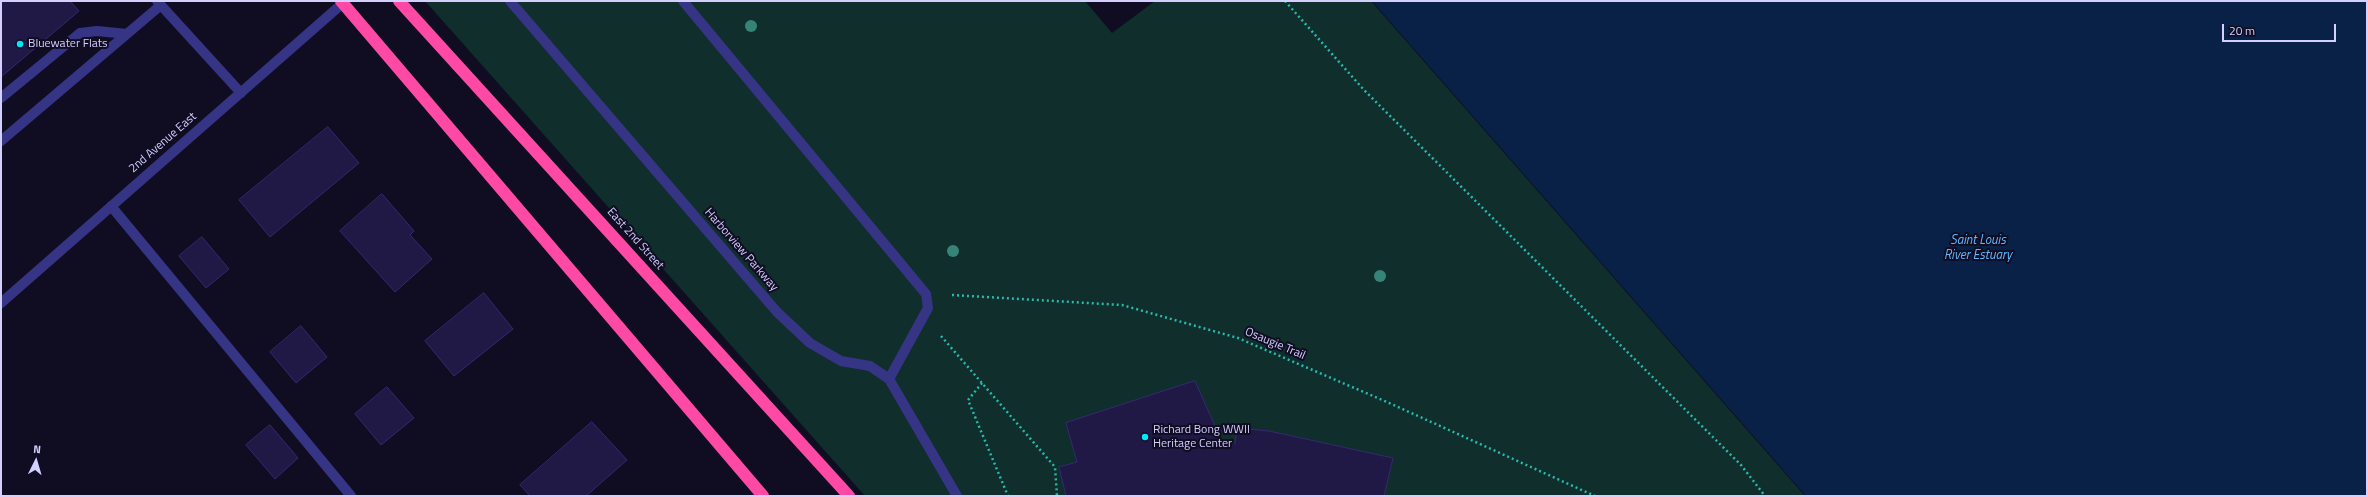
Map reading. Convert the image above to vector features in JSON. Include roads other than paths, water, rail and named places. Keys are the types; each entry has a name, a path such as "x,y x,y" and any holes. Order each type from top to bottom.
{"highway":[{"name":"East 2nd Street","path":"399,1 849,496"},
{"path":"343,2 763,496"}],"street":[{"name":"Harborview Parkway","path":"510,1 777,312 810,343 841,360 870,366 889,379 957,496"},
{"path":"683,1 926,294 928,308 889,379"},
{"name":"2nd Avenue East","path":"1,303 343,2"},
{"path":"1,141 127,34 159,3 241,93"},
{"path":"1,98 80,33 97,31 127,34"},
{"path":"111,206 350,496"}],"water":[{"name":"Saint Louis River Estuary","path":"1372,1 2367,1 2367,496 1806,496"}],"place":[{"name":"Bluewater Flats","path":"20,44"},
{"name":"Richard Bong WWII Heritage Center","path":"1145,437"}]}
